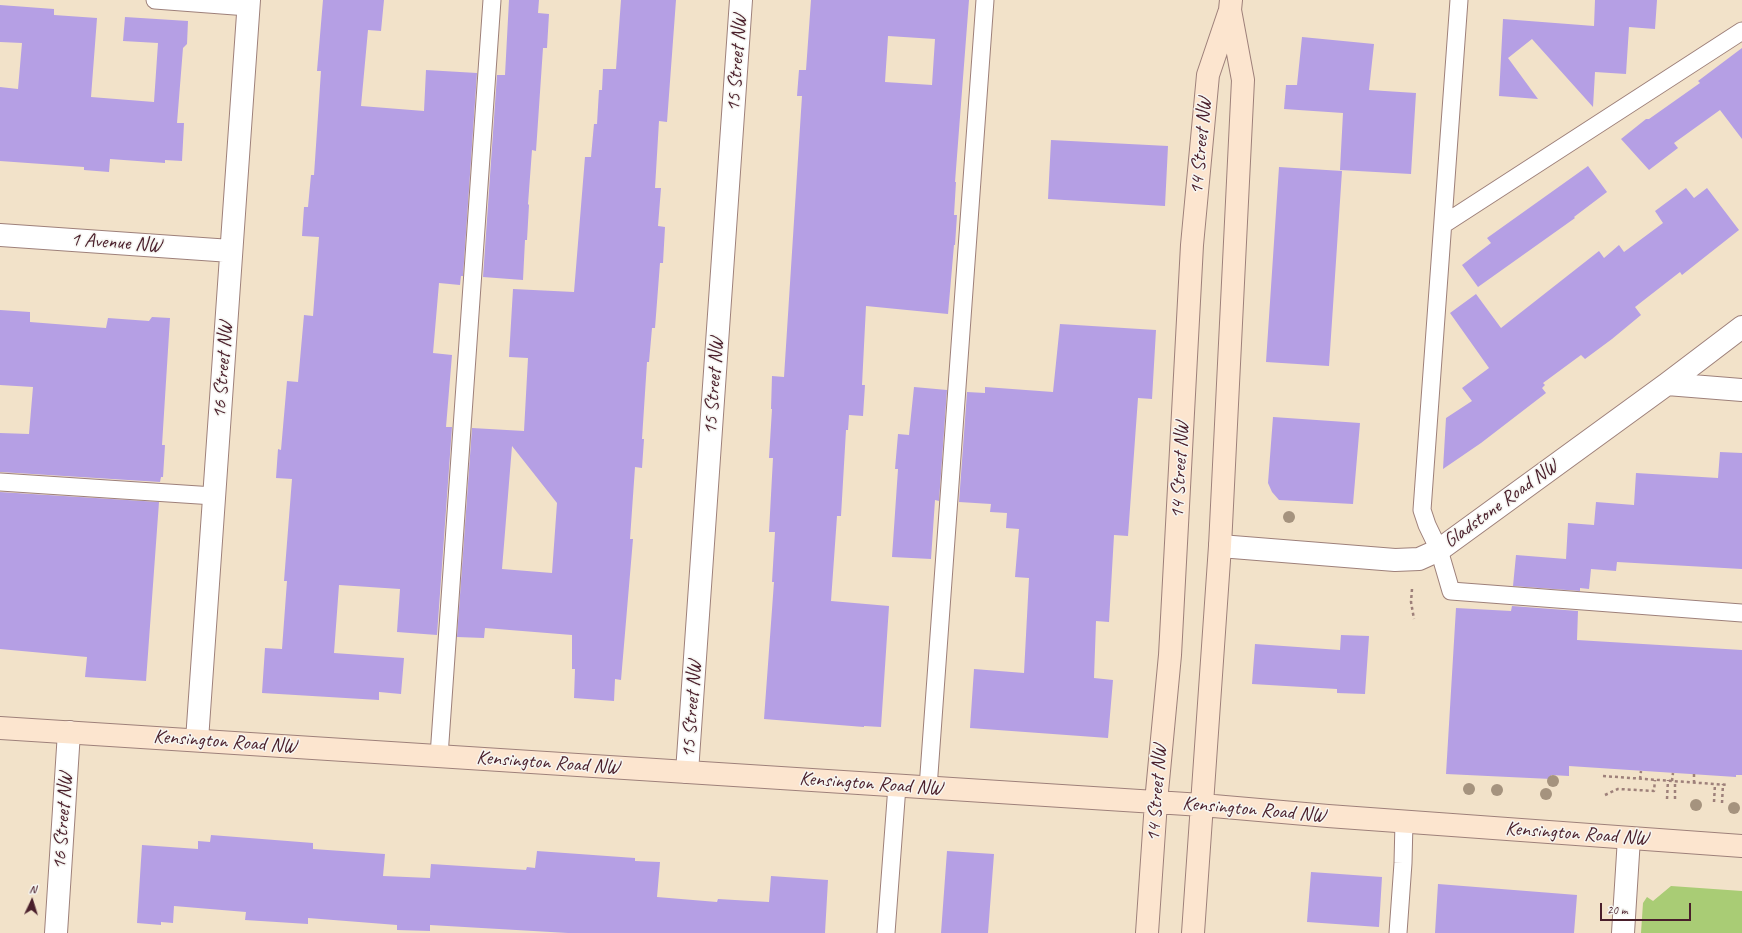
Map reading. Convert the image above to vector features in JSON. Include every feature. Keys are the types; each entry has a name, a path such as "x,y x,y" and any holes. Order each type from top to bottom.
{"main road":[{"name":"14 Street NW","path":"1193,933 1220,546 1242,80 1231,5"},
{"name":"14 Street NW","path":"1147,933 1156,802 1170,654 1193,238 1208,75 1231,5"},
{"name":"Kensington Road NW","path":"0,728 1202,805 1404,822 1742,846"}],"street":[{"name":"15 Street NW","path":"687,772 741,0"},
{"name":"16 Street NW","path":"197,740 249,3"},
{"name":"1 Avenue NW","path":"0,235 231,250"},
{"name":"Gladstone Road NW","path":"1220,546 1395,560 1419,560 1439,550 1668,384 1742,327"},
{"path":"1668,384 1742,390"},
{"name":"16 Street NW","path":"56,933 69,732"},
{"path":"1623,933 1629,838"}],"lane":[{"path":"155,0 249,3"},
{"path":"439,756 492,0"},
{"path":"928,788 985,0"},
{"path":"1459,0 1444,224 1422,510 1427,525 1439,550 1451,591 1742,613"},
{"path":"1444,224 1742,31"},
{"path":"0,482 214,496"},
{"path":"886,933 897,786"},
{"path":"1398,933 1403,863 1404,822"}],"path":[{"path":"1412,589 1411,602 1414,619"},
{"path":"1640,779 1641,771"},
{"path":"1673,773 1674,799"},
{"path":"1694,774 1694,783"},
{"path":"1603,776 1728,785"},
{"path":"1605,795 1618,789 1654,791 1655,780"},
{"path":"1667,799 1668,780"},
{"path":"1714,802 1715,784"},
{"path":"1722,803 1723,784"}],"green space":[{"path":"1671,886 1742,891 1742,933 1641,933 1643,903 1647,897 1653,901"}],"building":[{"path":"323,0 384,0 381,31 368,30 361,106 424,111 426,70 477,73 463,276 461,276 460,285 439,283 433,353 452,355 446,427 452,427 437,635 397,632 400,589 339,585 334,653 404,658 401,694 379,692 379,700 262,693 265,648 282,649 287,581 284,581 292,479 276,478 278,449 281,450 287,381 298,382 304,315 313,316 319,237 302,236 304,207 308,207 311,175 314,175 321,71 317,71"},
{"path":"509,0 539,0 538,13 549,14 547,48 543,48 536,151 532,150 527,240 525,240 523,280 483,277 497,75 505,75"},
{"path":"621,0 676,0 667,122 659,121 655,188 661,188 658,226 665,227 663,263 660,263 655,328 652,328 649,362 647,362 642,439 644,439 642,468 635,467 630,539 633,539 621,680 615,679 614,701 574,698 575,669 572,669 572,635 485,628 484,638 457,637 472,428 524,431 528,358 509,357 513,289 574,292 585,157 591,157 594,124 597,124 599,90 602,90 603,69 616,69","holes":["512,446 557,503 552,573 502,569"]},
{"path":"811,0 969,0 955,182 954,215 957,215 955,245 948,314 866,306 862,385 865,385 863,416 849,415 848,430 846,430 841,516 837,516 831,601 889,606 881,727 764,719 774,582 772,582 775,532 769,532 773,458 769,458 772,409 772,376 784,377 802,96 797,96 799,70 806,70","holes":["888,36 935,39 932,85 885,82"]},
{"path":"1595,0 1657,0 1655,29 1629,27 1626,74 1595,72 1593,107 1532,39 1508,58 1538,99 1499,96 1503,19 1594,26"},
{"path":"0,5 54,9 54,15 97,18 91,97 154,102 158,43 123,41 125,17 188,21 187,44 183,48 177,123 184,123 182,161 165,160 165,163 110,159 109,172 84,170 84,167 0,161 0,87 18,89 22,43 0,42"},
{"path":"1302,37 1374,44 1369,90 1416,93 1411,174 1340,170 1343,113 1284,109 1286,85 1297,85"},
{"path":"1742,48 1742,139 1720,110 1674,143 1678,148 1649,170 1621,139 1646,119 1649,119 1700,83 1698,81"},
{"path":"1051,140 1168,146 1165,206 1048,199"},
{"path":"1588,166 1607,192 1574,217 1575,218 1478,287 1462,265 1491,243 1487,238"},
{"path":"1279,167 1342,171 1329,366 1266,362"},
{"path":"1686,188 1694,198 1707,188 1739,230 1682,275 1680,272 1635,307 1641,315 1612,339 1585,359 1581,355 1543,383 1545,385 1542,388 1546,393 1481,443 1443,469 1446,418 1472,401 1462,388 1489,368 1450,313 1476,294 1501,328 1599,251 1604,258 1619,245 1624,252 1663,223 1655,211"},
{"path":"0,310 30,312 30,322 106,328 108,318 149,321 152,317 170,318 162,445 165,445 163,477 161,477 160,482 0,472 0,433 29,434 33,387 0,385"},
{"path":"1060,324 1156,330 1152,399 1138,398 1128,536 1114,535 1109,622 1096,621 1094,678 1113,680 1108,738 970,728 974,669 1024,673 1029,578 1015,577 1019,529 1006,528 1007,513 990,512 991,504 959,502 967,392 985,393 985,387 1053,392"},
{"path":"914,387 947,390 939,501 935,500 931,559 892,557 898,469 895,469 898,434 909,435"},
{"path":"1273,417 1360,423 1353,504 1279,500 1272,492 1268,483"},
{"path":"1720,452 1742,453 1742,569 1617,562 1616,571 1591,569 1589,589 1580,588 1580,591 1513,586 1516,555 1566,559 1568,523 1594,525 1596,502 1634,505 1636,473 1718,478"},
{"path":"0,492 159,502 146,681 85,677 87,657 0,649"},
{"path":"1512,606 1578,611 1577,640 1742,650 1742,775 1736,775 1736,777 1569,766 1569,776 1551,775 1551,779 1446,774 1456,608 1511,611"},
{"path":"1341,635 1369,636 1365,694 1337,693 1337,689 1252,684 1255,644 1340,650"},
{"path":"211,835 313,843 313,849 385,854 383,876 430,878 431,864 526,870 527,867 535,868 537,851 635,858 635,861 660,862 657,897 717,902 718,899 769,902 771,876 828,880 825,933 568,933 430,925 430,931 397,930 397,925 308,918 308,924 245,920 246,912 174,906 173,923 161,922 161,925 137,923 142,845 198,849 198,841 210,842"},
{"path":"947,851 994,854 988,933 941,933"},
{"path":"1311,872 1382,877 1379,927 1307,922"},
{"path":"1438,884 1577,895 1574,933 1435,933"}]}
